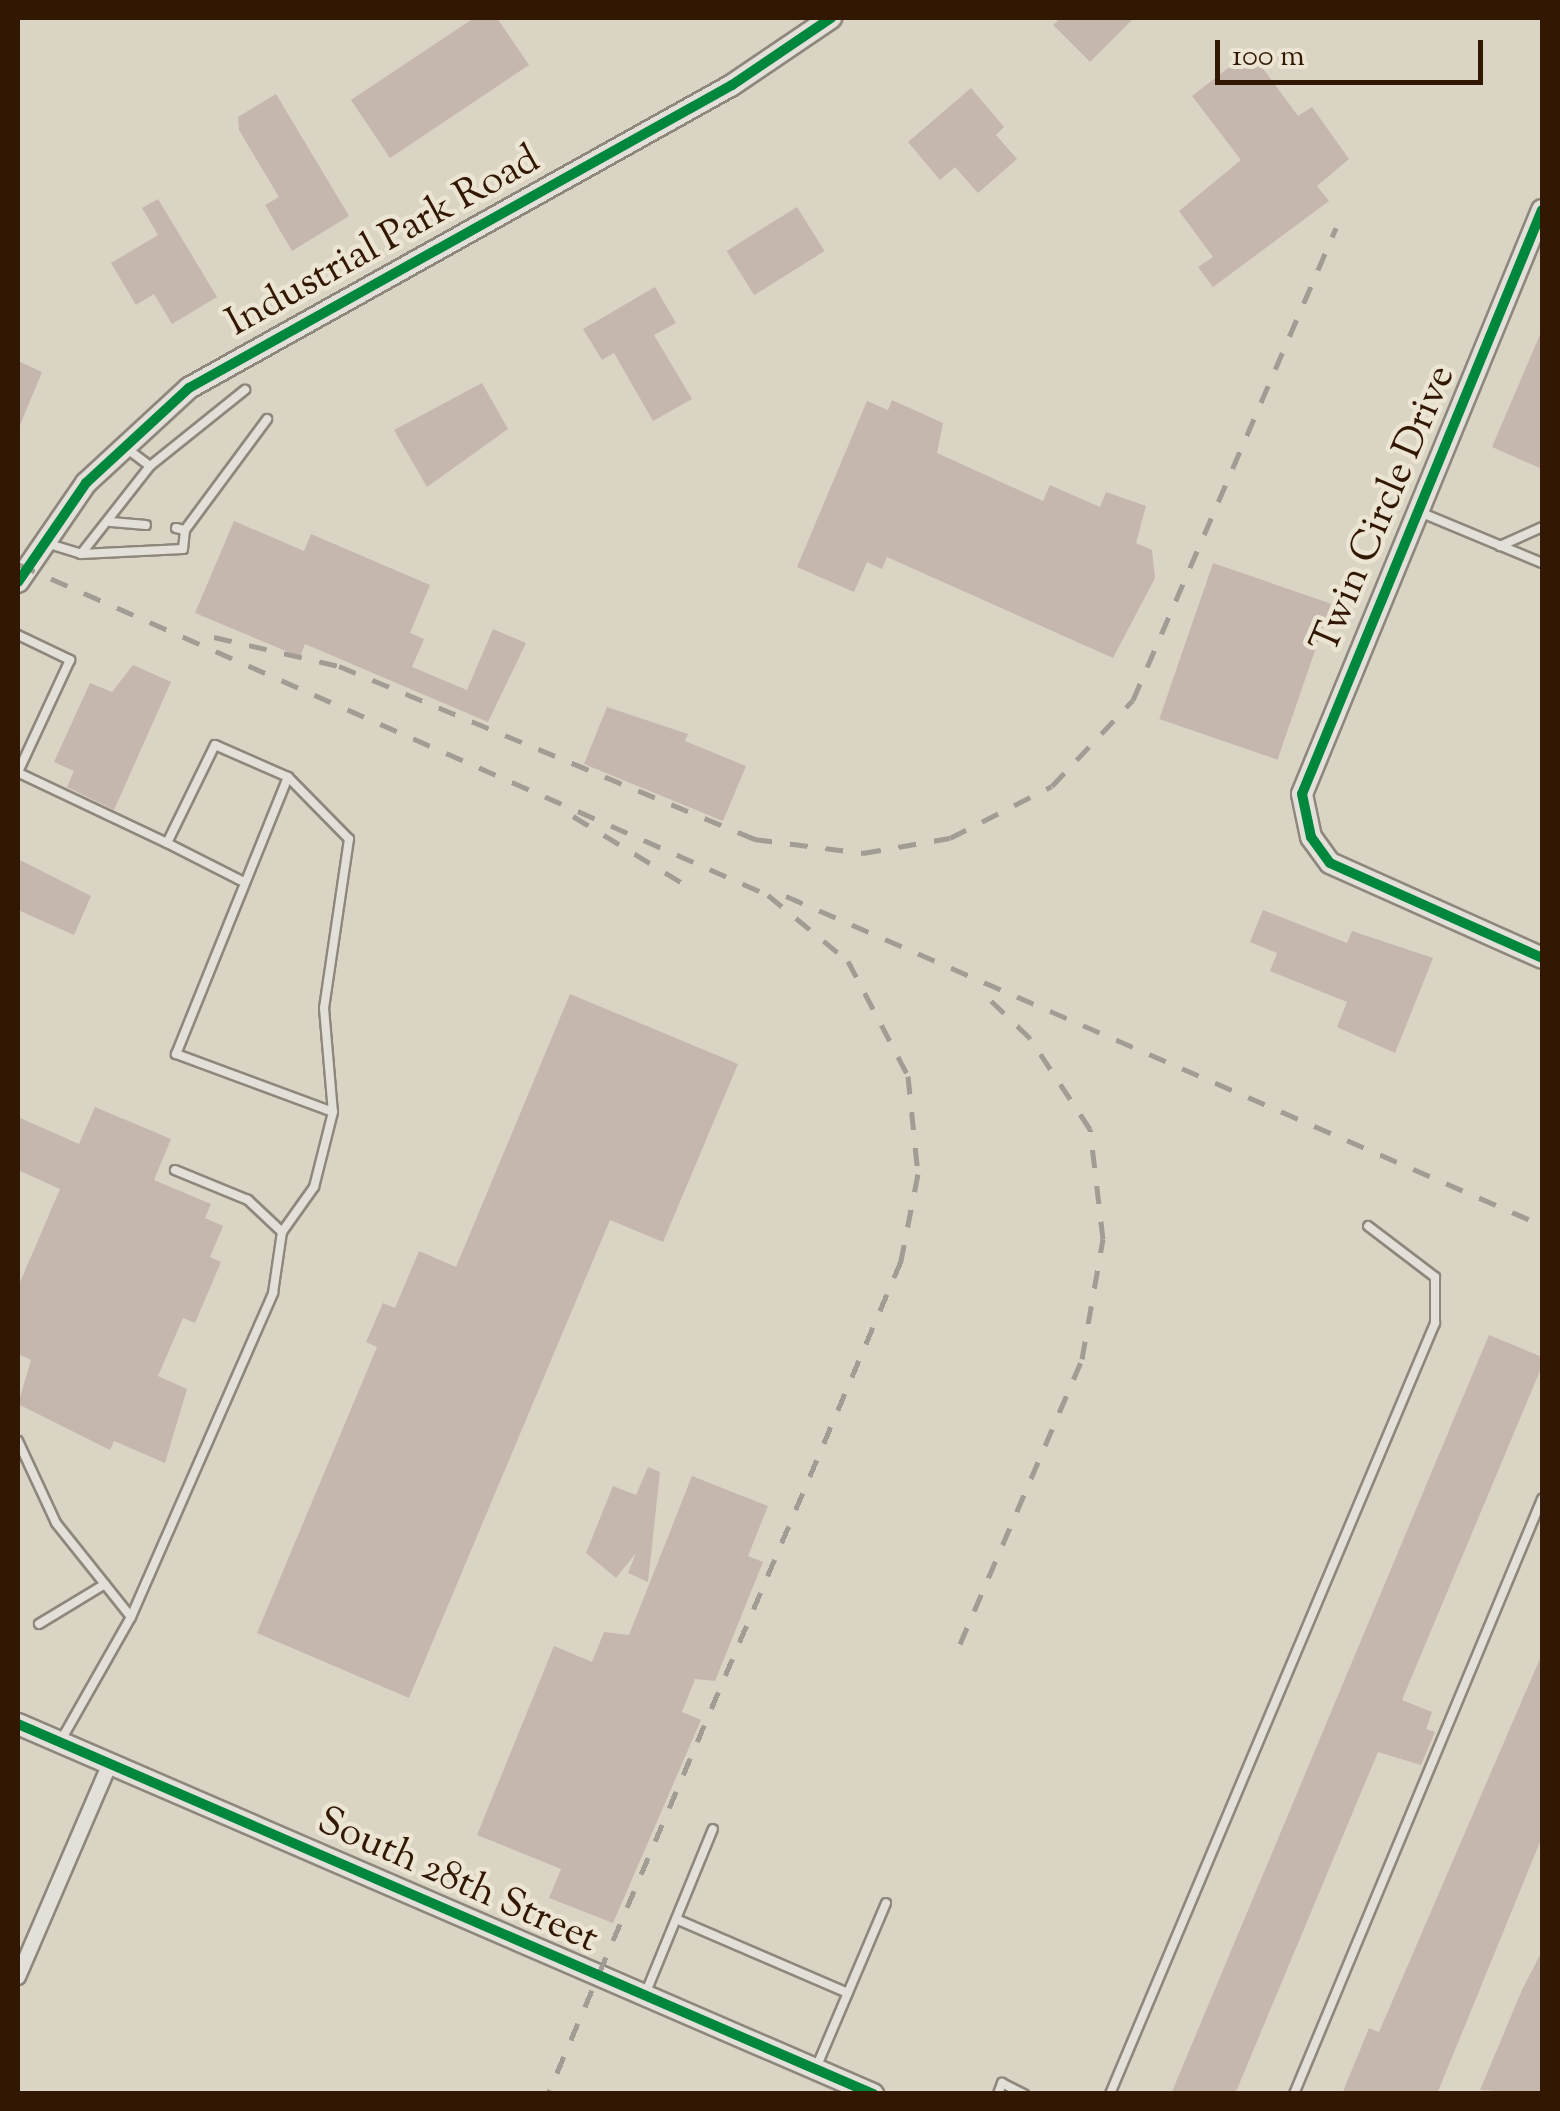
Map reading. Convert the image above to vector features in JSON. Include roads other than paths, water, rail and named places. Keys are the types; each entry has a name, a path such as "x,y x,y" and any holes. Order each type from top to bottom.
{"street":[{"name":"Industrial Park Road","path":"18,582 43,542 122,445 225,366 732,86 830,18"},
{"name":"Twin Circle Drive","path":"1542,210 1306,772 1311,836 1330,863 1362,882 1542,958"},
{"name":"South 28th Street","path":"18,1724 874,2094"},
{"path":"18,1977 110,1763"}],"lane":[{"path":"80,554 111,522 150,466 245,390"},
{"path":"43,542 80,554 182,549 180,529 267,419"},
{"path":"122,445 150,466"},
{"path":"1418,511 1542,563"},
{"path":"111,522 146,525"},
{"path":"1500,546 1542,527"},
{"path":"18,636 70,660 18,773 240,880"},
{"path":"60,1742 130,1616 274,1293 282,1232 314,1187 333,1112 324,1008 349,840 288,776 215,744 167,842"},
{"path":"288,776 240,880 176,1054 333,1112"},
{"path":"174,1170 248,1200 282,1232"},
{"path":"1110,2094 1435,1323 1434,1278 1368,1226"},
{"path":"18,1442 56,1523 130,1616"},
{"path":"1294,2094 1542,1498"},
{"path":"38,1624 105,1584"},
{"path":"644,1996 713,1828"},
{"path":"816,2068 886,1902"},
{"path":"676,1920 848,1993"},
{"path":"998,2094 1002,2083 1024,2094"}],"railway":[{"path":"214,637 339,666 754,839 863,853 950,838 1052,786 1133,700 1336,228"},
{"path":"18,564 768,895 848,961 908,1076 918,1174 901,1261 548,2094"},
{"path":"573,816 684,884"},
{"path":"786,896 1542,1225"},
{"path":"960,1644 1082,1359 1103,1239 1090,1129 1030,1038 982,992"}]}
